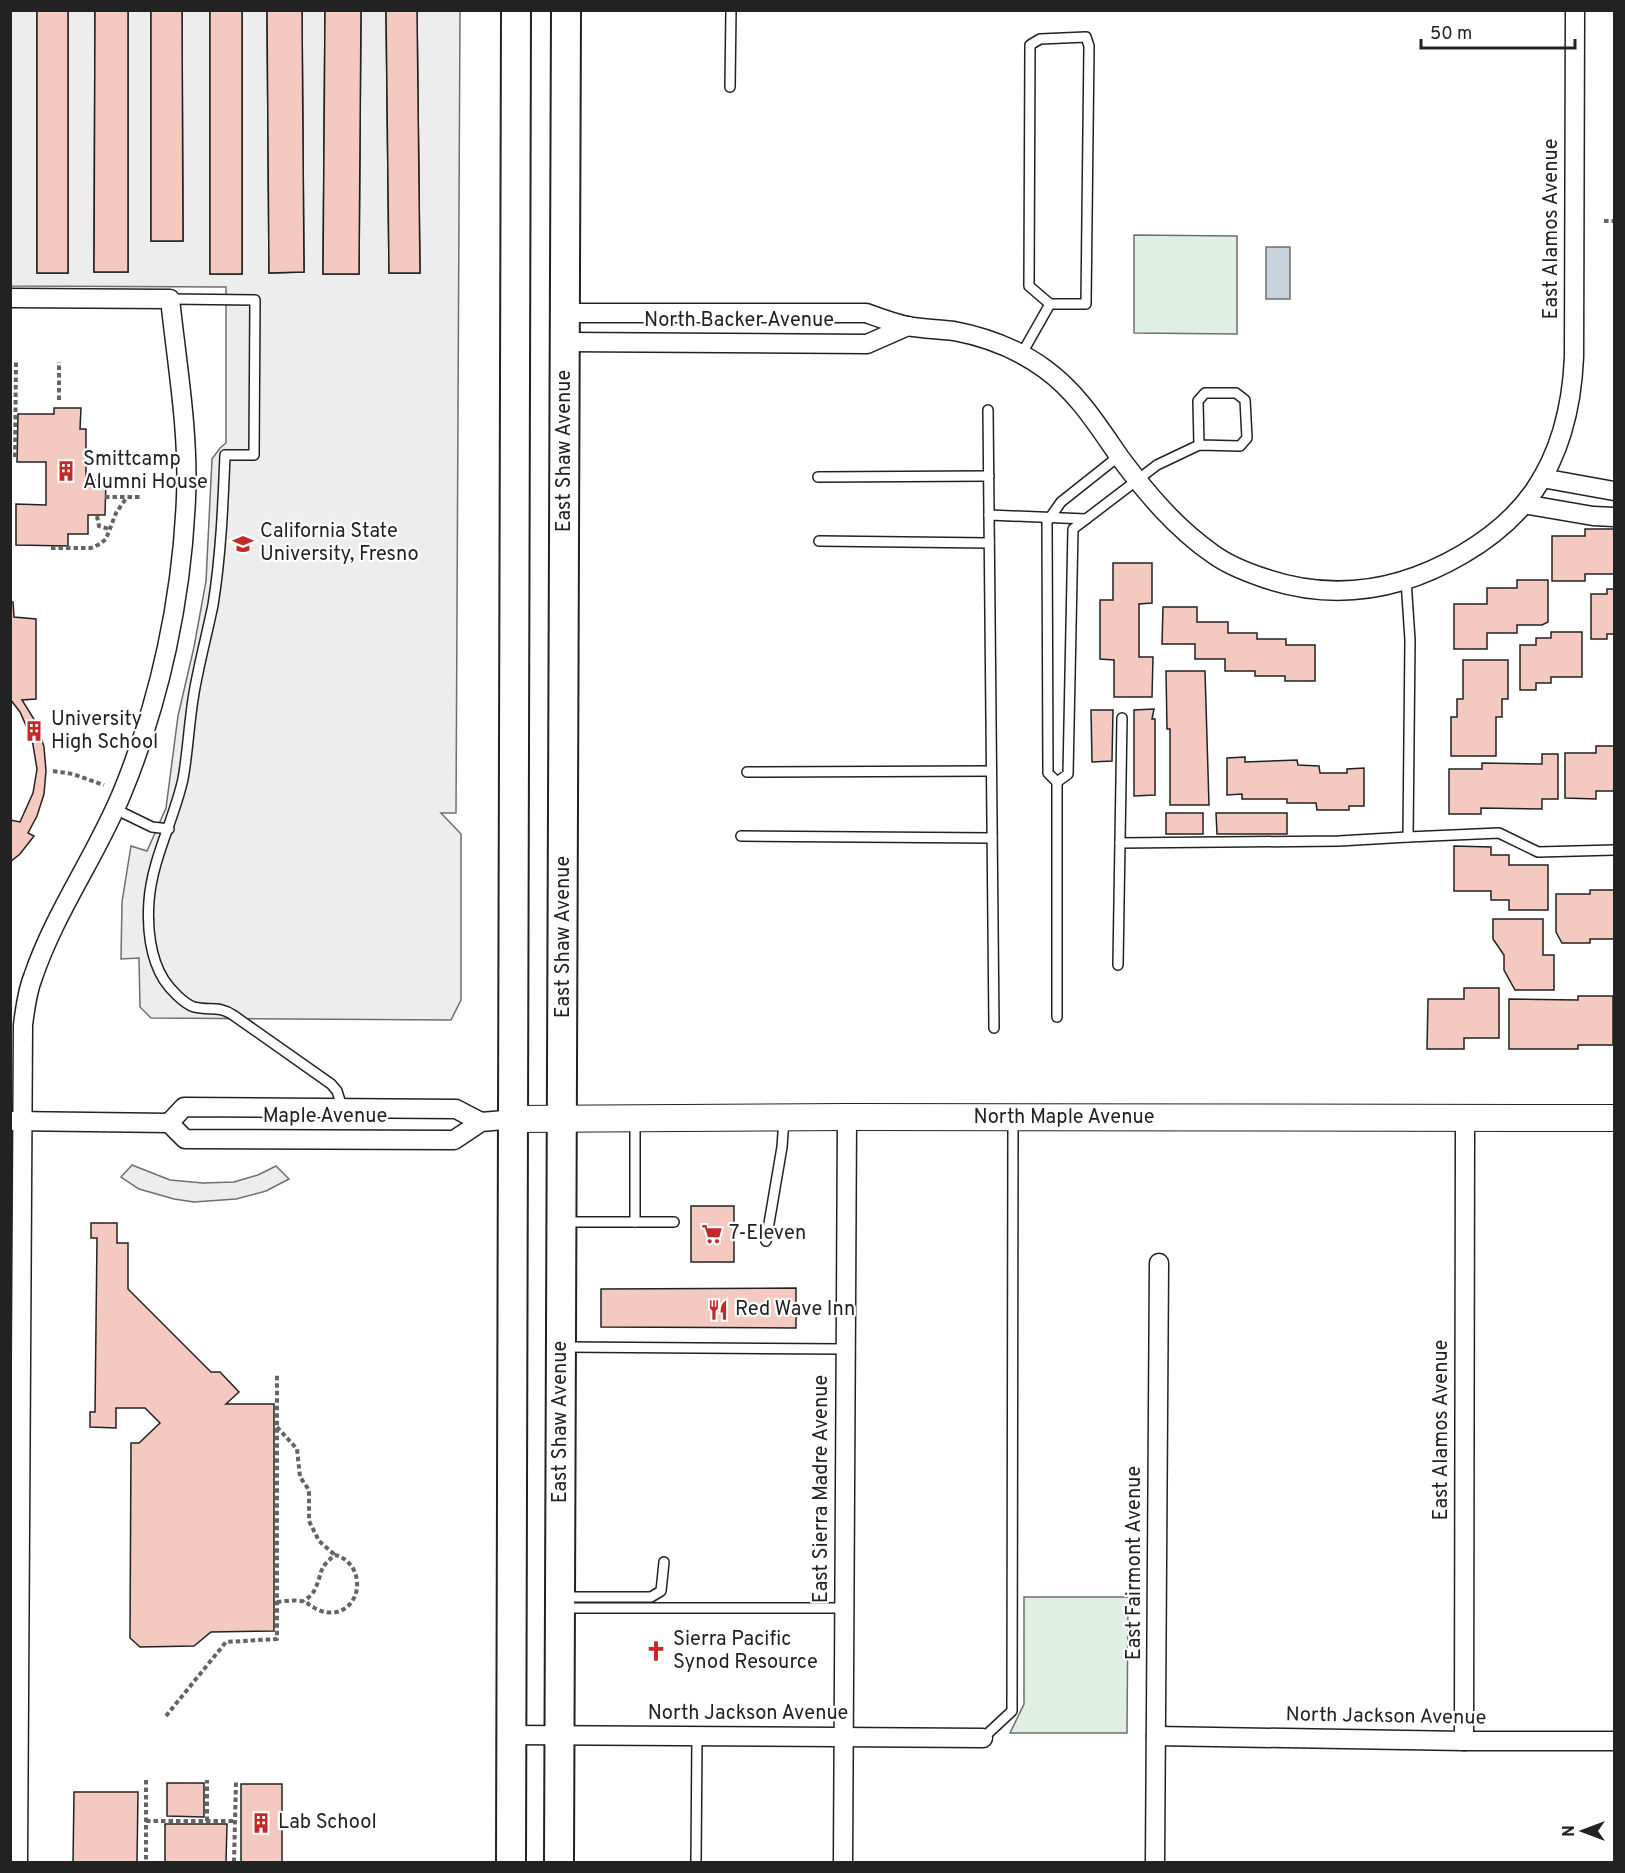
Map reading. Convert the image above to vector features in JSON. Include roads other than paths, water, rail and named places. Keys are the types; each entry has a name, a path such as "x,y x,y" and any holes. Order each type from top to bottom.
{"main road":[{"path":"511,1863 516,10"},
{"name":"East Shaw Avenue","path":"559,1863 566,10"}],"street":[{"name":"East Alamos Avenue","path":"1557,446 1570,398 1574,357 1575,10"},
{"path":"10,298 170,300 185,449 186,498 173,614 162,668 140,742 115,810 45,945 32,978 23,1025 16,1121 18,1863"},
{"name":"North Backer Avenue","path":"565,313 866,314 908,326 978,337 1021,355 1045,369 1068,388 1090,413 1152,499 1176,524 1214,555 1246,572 1283,584 1317,591 1375,588 1406,580 1444,565 1481,543 1524,504 1542,478 1557,446"},
{"name":"North Backer Avenue","path":"565,342 867,344 908,326"},
{"path":"1542,478 1614,491"},
{"path":"1524,504 1593,516 1614,517"},
{"name":"Maple Avenue","path":"481,1122 456,1109 184,1107 169,1123 185,1138 454,1140 481,1122 514,1119"},
{"name":"East Sierra Madre Avenue","path":"843,1863 846,1117"},
{"name":"North Maple Avenue","path":"514,1119 1614,1118"},
{"name":"East Alamos Avenue","path":"1464,1741 1465,1119"},
{"path":"16,1121 169,1123"},
{"name":"East Fairmont Avenue","path":"1155,1863 1159,1263"},
{"name":"North Jackson Avenue","path":"512,1735 984,1738"},
{"name":"North Jackson Avenue","path":"1156,1736 1614,1741"}],"lane":[{"path":"730,87 731,10"},
{"path":"1086,37 1089,46 1086,304 1050,304 1029,286 1030,45 1040,39 1086,37"},
{"path":"170,300 255,300 254,455 225,455 220,544 213,603 194,690 183,778 169,829 152,877 148,925 152,949 159,971 169,987 189,1005 225,1010 331,1084 337,1091 342,1107"},
{"path":"1021,355 1050,304"},
{"path":"1057,782 1068,774 1073,529 1157,465 1199,445 1240,446 1248,438 1245,400 1236,393 1206,393 1198,401 1199,445"},
{"path":"988,410 994,1028"},
{"path":"1057,1017 1057,782 1048,773 1047,522 1061,502 1119,456"},
{"path":"818,477 989,476"},
{"path":"989,515 1086,519"},
{"path":"819,541 989,543"},
{"path":"1406,580 1410,640 1408,837"},
{"path":"1118,965 1122,718"},
{"path":"747,772 991,771"},
{"path":"115,810 153,827 169,829"},
{"path":"1120,843 1339,841 1498,833 1538,852 1614,850"},
{"path":"741,836 992,838"},
{"path":"766,1241 782,1147 784,1117"},
{"path":"635,1118 635,1222"},
{"path":"984,1738 1012,1711 1013,1118"},
{"path":"562,1222 674,1222"},
{"path":"562,1347 846,1349"},
{"path":"560,1602 651,1597 661,1591 664,1562"},
{"path":"560,1602 844,1608"},
{"path":"696,1863 697,1737"}],"place":[{"name":"Smittcamp Alumni House","path":"66,471"},
{"name":"California State University, Fresno","path":"243,544"},
{"name":"University High School","path":"34,731"},
{"name":"7-Eleven","path":"712,1234"},
{"name":"Red Wave Inn","path":"718,1310"},
{"name":"Sierra Pacific Synod Resource","path":"656,1651"},
{"name":"Lab School","path":"261,1823"}]}
